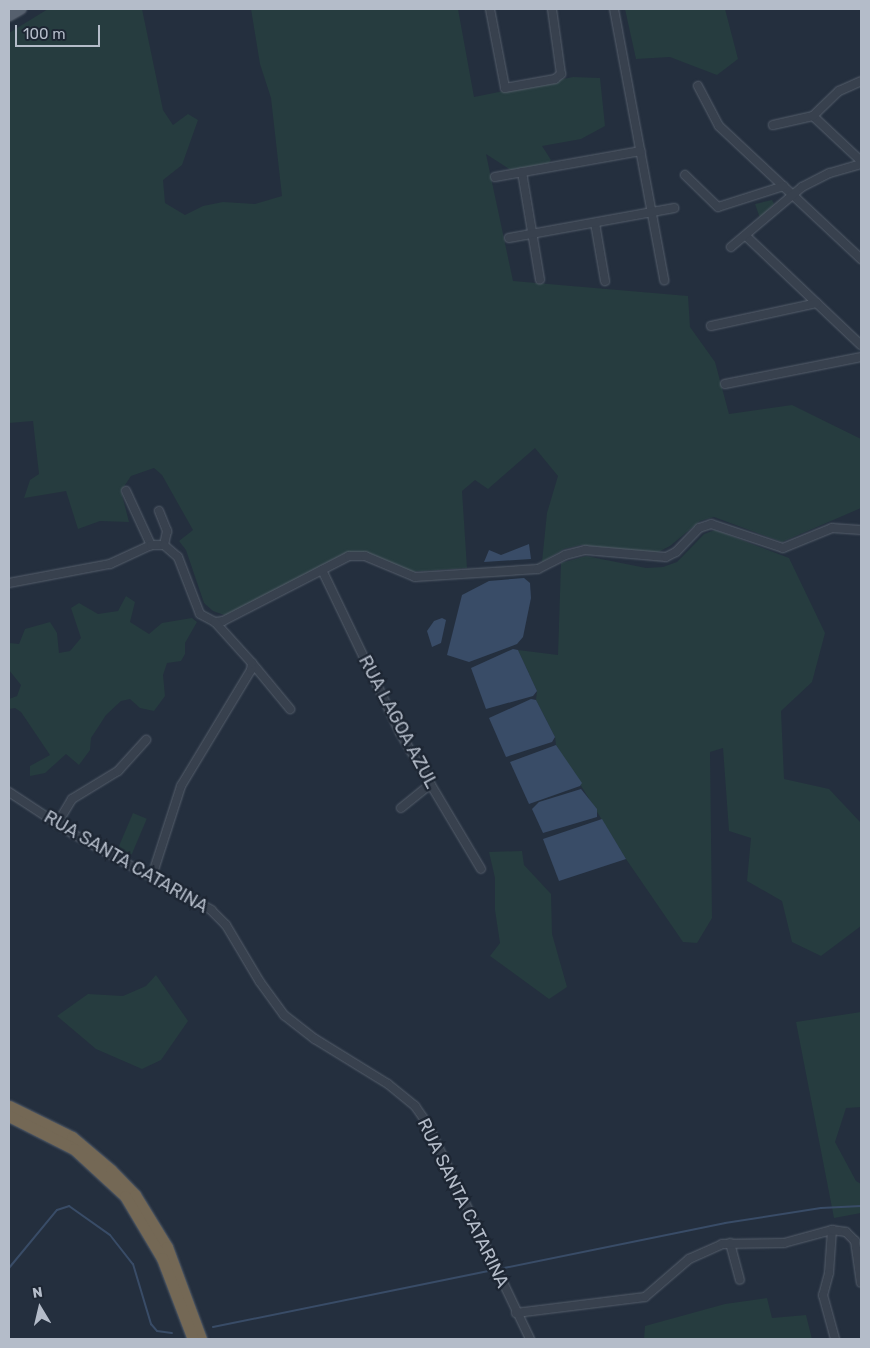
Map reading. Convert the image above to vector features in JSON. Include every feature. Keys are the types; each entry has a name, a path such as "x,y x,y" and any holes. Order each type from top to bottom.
{"highway":[{"path":"9,1110 26,1122 74,1149 125,1196 162,1258 192,1339"},
{"path":"9,1110 72,1137 111,1170 135,1195 167,1248 201,1339"}],"main road":[{"path":"9,16 21,9"}],"street":[{"path":"490,9 505,88 555,79 562,74 552,9"},
{"path":"614,9 664,280"},
{"path":"773,125 814,116 843,88 861,81"},
{"path":"698,86 719,126 861,260"},
{"path":"732,247 792,194 822,177 861,163 814,116"},
{"path":"495,177 641,151"},
{"path":"522,172 540,280"},
{"path":"685,175 718,207 784,186"},
{"path":"509,238 674,208"},
{"path":"595,223 605,282"},
{"path":"746,236 861,345"},
{"path":"711,326 817,303"},
{"path":"725,384 861,357"},
{"path":"126,491 151,545"},
{"path":"160,511 167,530 164,546"},
{"path":"215,622 223,621 322,570 356,555 415,577 538,569 574,551 585,550 666,557 676,552 698,528 711,524 783,548 832,528 861,530"},
{"path":"9,583 119,562 151,545 164,546 178,557 200,614 215,622 290,709"},
{"name":"RUA LAGOA AZUL","path":"322,570 380,693 430,784 481,869"},
{"path":"152,876 181,786 250,676 252,663"},
{"path":"57,824 72,799 118,771 146,740"},
{"path":"401,808 430,784"},
{"name":"RUA SANTA CATARINA","path":"9,792 57,824 152,876 220,918 284,1014 314,1039 399,1092 421,1113 530,1339"},
{"path":"516,1313 646,1297 697,1254 730,1243 784,1243 832,1230 846,1232 855,1241 861,1283"},
{"path":"832,1230 829,1272 823,1295 835,1339"},
{"path":"730,1243 740,1280"}],"green space":[{"path":"48,9 142,9 163,110 173,125 188,114 198,120 182,165 163,180 165,203 185,215 203,206 223,202 255,204 282,196 271,98 260,64 251,9 458,9 474,97 573,77 600,78 605,126 581,139 542,146 551,160 547,166 514,172 486,154 513,281 688,296 690,327 715,362 729,414 792,405 861,439 861,508 782,542 714,517 700,521 670,546 656,553 581,545 564,549 542,562 547,513 558,476 535,448 488,489 475,480 462,491 467,568 408,572 365,552 347,552 227,616 213,611 204,603 186,550 179,541 193,530 162,475 154,468 131,476 121,491 129,522 100,521 78,529 66,491 24,498 30,480 39,474 33,421 9,423 9,33"},
{"path":"625,9 725,9 738,59 717,75 670,57 636,59"},
{"path":"772,200 774,204 760,218 755,204"},
{"path":"715,530 789,558 825,633 812,682 781,711 784,779 829,789 861,823 861,926 821,956 792,942 782,901 747,881 751,838 729,831 723,748 710,752 712,918 697,943 683,942 626,859 556,745 555,737 536,700 537,691 518,650 558,655 561,563 586,556 646,568 663,567 677,562 704,534"},
{"path":"126,596 135,602 130,622 149,634 162,623 192,618 197,622 185,643 185,654 181,661 167,663 163,675 165,696 154,711 140,708 130,699 121,701 106,715 91,738 90,750 79,765 66,754 45,773 30,776 30,766 50,755 21,712 15,708 9,709 9,699 17,696 21,685 9,670 9,643 19,644 25,629 50,622 57,633 59,653 70,651 81,638 71,608 79,603 98,614 118,611"},
{"path":"133,813 147,819 132,855 118,849"},
{"path":"522,851 524,865 551,894 552,934 567,987 549,999 490,956 500,943 495,910 495,878 489,852"},
{"path":"156,975 188,1021 161,1060 142,1069 96,1049 57,1016 88,994 123,996 146,986"},
{"path":"861,1012 861,1107 846,1108 835,1142 856,1181 861,1184 861,1213 834,1218 796,1022"},
{"path":"767,1298 772,1318 806,1315 812,1339 644,1339 645,1326 725,1304"}],"water":[{"path":"529,544 531,559 484,562 489,550 501,555"},
{"path":"524,578 530,583 531,598 523,637 517,644 469,662 447,655 462,595 489,581"},
{"path":"442,618 446,620 441,643 432,647 427,631 434,621"},
{"path":"513,649 518,650 537,691 533,696 486,709 471,668"},
{"path":"531,699 536,700 555,737 552,742 506,757 489,718"},
{"path":"556,745 582,783 580,786 529,804 510,762"},
{"path":"581,789 597,809 597,817 543,833 532,809 539,802"},
{"path":"602,819 626,859 559,881 543,839"}],"waterway":[{"path":"9,1268 57,1210 69,1206 110,1235 133,1264 151,1324 157,1331 172,1333"},
{"path":"504,1268 725,1223 821,1208 861,1206"},
{"path":"213,1327 488,1271"}]}
